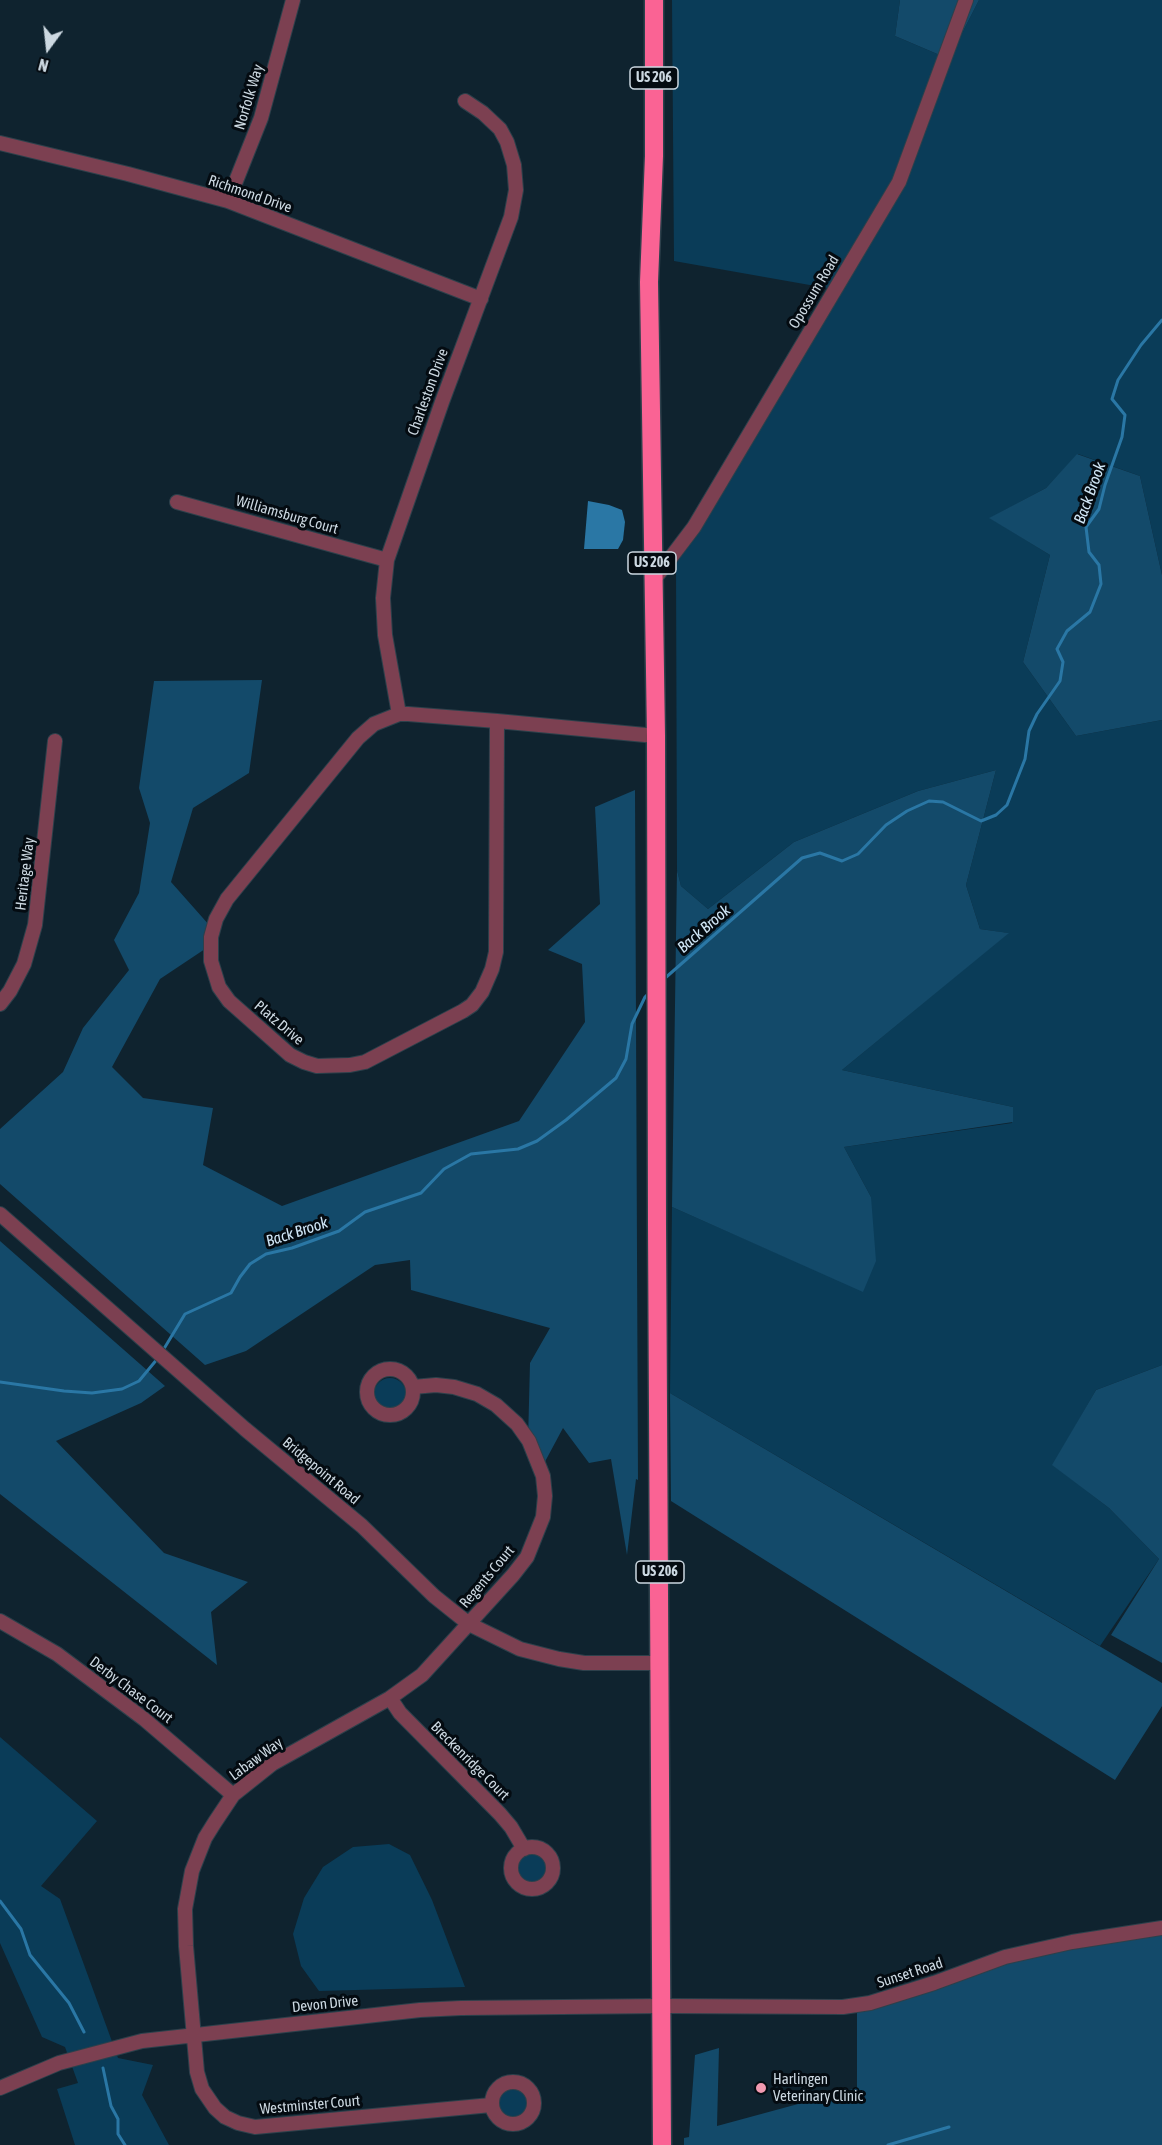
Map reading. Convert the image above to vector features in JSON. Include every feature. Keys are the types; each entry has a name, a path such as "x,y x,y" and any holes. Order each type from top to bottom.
{"highway":[{"name":"US 206","path":"654,0 654,156 649,282 658,970 657,1225 662,2145"}],"street":[{"name":"Norfolk Way","path":"228,201 261,118 293,0"},
{"name":"Opossum Road","path":"653,581 694,527 899,182 966,0"},
{"name":"Charleston Drive","path":"399,714 385,635 383,598 387,560 442,402 511,217 516,190 514,165 507,142 500,129 483,113 465,102"},
{"name":"Richmond Drive","path":"0,143 228,201 480,299"},
{"name":"Williamsburg Court","path":"177,502 387,560"},
{"name":"Platz Drive","path":"497,722 496,952 492,969 482,992 472,1005 463,1011 365,1062 317,1066 290,1055 229,1001 219,987 211,961 211,937 216,919 227,899 358,738 374,724 399,714 497,722 656,736"},
{"name":"Heritage Way","path":"0,1004 10,991 24,963 35,925 55,741"},
{"name":"Bridgepoint Road","path":"0,1214 245,1430 362,1526 434,1596 469,1624 520,1649 559,1659 584,1663 661,1663"},
{"name":"Regents Court","path":"413,1387 435,1385 454,1387 477,1394 496,1405 517,1424 530,1440 543,1476 545,1496 543,1517 534,1542 513,1575 469,1624"},
{"name":"Derby Chase Court","path":"0,1621 57,1654 136,1713 233,1796"},
{"name":"Labaw Way","path":"194,2034 185,1927 188,1888 205,1838 233,1796 272,1764 390,1698 422,1675 469,1624"},
{"name":"Breckenridge Court","path":"390,1698 400,1713 500,1814 524,1849"},
{"name":"Sunset Road","path":"663,2006 843,2007 870,2003 1005,1957 1072,1942 1162,1928"},
{"name":"Devon Drive","path":"0,2088 32,2073 82,2055 141,2041 194,2034 441,2009 663,2006"},
{"name":"Westminster Court","path":"194,2034 197,2072 202,2089 215,2108 225,2117 238,2123 255,2127 279,2126 491,2105"}],"shaded area":[{"path":"672,0 900,0 895,36 949,59 979,0 1162,0 1162,575 1140,476 1078,454 1046,488 990,518 1050,555 1023,662 1076,736 1162,720 1162,1365 1096,1390 1053,1465 1109,1508 1159,1559 1100,1646 670,1393 672,1207 863,1291 871,1197 844,1147 1012,1123 1013,1107 842,1070 1008,933 980,929 966,885 996,770 918,791 794,842 708,909 681,886 677,870 676,564 838,290 674,261"},
{"path":"900,0 979,0 949,59 895,36"},
{"path":"1077,454 1140,476 1162,575 1162,720 1076,736 1023,662 1050,555 989,518 1046,488"},
{"path":"588,501 622,510 625,522 623,540 618,549 584,549"},
{"path":"262,680 249,773 193,808 171,882 210,926 205,949 160,979 112,1067 143,1098 213,1108 203,1165 282,1206 519,1121 585,1022 582,964 548,950 600,904 595,807 635,790 638,1480 636,1479 627,1555 611,1459 589,1463 563,1428 540,1471 528,1441 530,1363 550,1328 411,1290 410,1260 375,1265 246,1351 205,1365 0,1184 0,1129 63,1072 83,1028 129,970 114,940 139,893 150,823 139,788 154,681"},
{"path":"996,770 966,885 980,929 1009,933 842,1070 1013,1107 1013,1122 844,1147 871,1197 876,1261 863,1292 672,1207 677,870 681,886 708,909 794,842 918,791"},
{"path":"0,1241 165,1386 141,1403 56,1441 164,1553 248,1582 211,1612 217,1665 0,1494"},
{"path":"1162,1365 1162,1663 1111,1635 1159,1559 1109,1508 1052,1465 1096,1390"},
{"path":"390,1378 401,1383 406,1394 401,1405 390,1410 379,1405 374,1394 379,1383"},
{"path":"670,1393 1162,1683 1162,1706 1115,1780 671,1501"},
{"path":"0,1737 97,1821 41,1886 60,1899 118,2058 153,2065 142,2095 169,2145 75,2145 57,2089 78,2083 65,2047 42,2037 0,1943"},
{"path":"389,1844 410,1855 432,1900 465,1987 319,1991 301,1966 293,1934 304,1898 323,1867 353,1847"},
{"path":"533,1854 544,1859 549,1870 544,1881 533,1886 522,1881 517,1870 522,1859"},
{"path":"1162,1924 1162,2145 684,2145 684,2138 689,2137 695,2055 719,2048 717,2126 857,2088 857,2001 1029,1944"},
{"path":"513,2089 524,2094 529,2105 524,2116 513,2121 502,2116 497,2105 502,2094"}],"waterway":[{"name":"Back Brook","path":"664,979 802,858 820,853 842,861 858,854 886,825 907,811 929,801 943,802 981,821 996,815 1007,805 1025,759 1029,731 1037,714 1060,681 1063,662 1057,649 1067,631 1090,612 1101,584 1099,565 1089,552 1086,527 1099,509 1122,437 1125,415 1112,399 1118,380 1141,345 1162,320"},
{"name":"Back Brook","path":"162,1352 185,1314 231,1293 250,1264 266,1254 292,1248 339,1231 365,1212 421,1193 444,1169 471,1154 518,1149 537,1141 566,1120 616,1078 626,1059 632,1024 645,997 650,992"},
{"name":"Back Brook","path":"0,1382 92,1393 122,1389 139,1381 158,1358"},
{"path":"0,1901 21,1929 30,1955 69,2003 84,2032"},
{"path":"103,2068 111,2106 118,2119 118,2134 125,2145"},
{"path":"888,2145 949,2127"}],"place":[{"name":"Harlingen Veterinary Clinic","path":"761,2088"}]}
